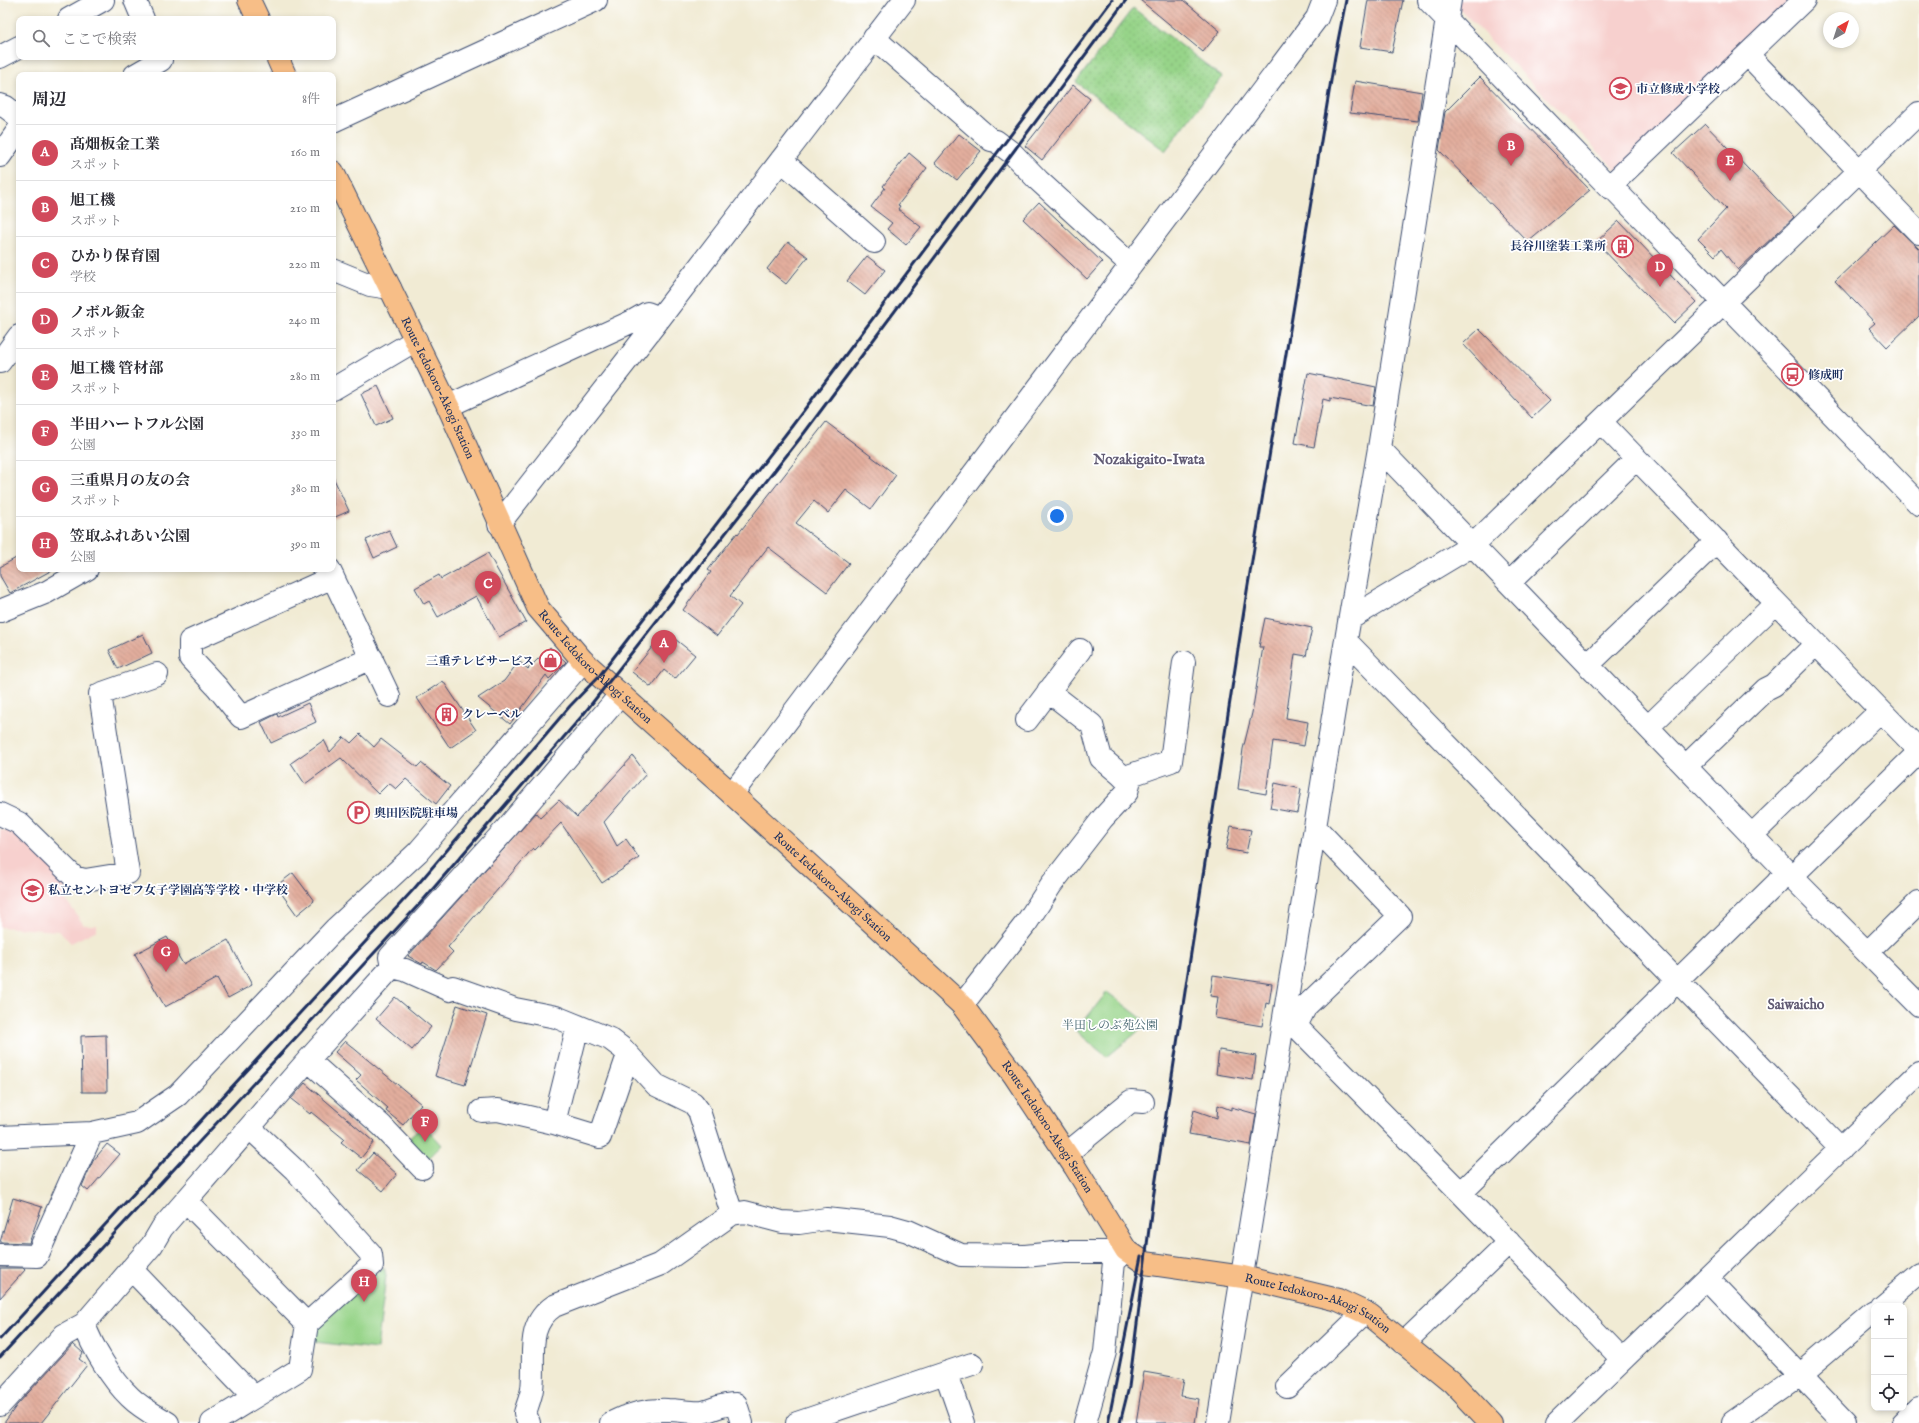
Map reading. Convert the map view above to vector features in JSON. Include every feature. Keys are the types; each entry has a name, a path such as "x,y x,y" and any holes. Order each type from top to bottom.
{"main road":[{"path":"249,0 257,16"},
{"path":"278,60 284,72"},
{"name":"Route Iedokoro-Akogi Station","path":"336,178 448,406 499,524 538,608 583,660 732,794 962,1005 1014,1075 1066,1154 1126,1250 1145,1263 1243,1277 1338,1300 1365,1312 1452,1382 1491,1423"}],"street":[{"path":"74,16 103,0"},
{"path":"135,0 142,16"},
{"path":"336,120 596,0"},
{"path":"499,524 660,318 904,0"},
{"path":"732,794 1317,18 1324,0"},
{"path":"1428,0 1448,10 1610,187 1614,189 1919,504"},
{"path":"1610,187 1804,0"},
{"path":"1218,1423 1243,1277 1291,1021 1316,827 1379,448 1448,10"},
{"path":"874,38 991,140 996,141 1012,154 1038,180 1131,265"},
{"path":"0,57 16,49"},
{"path":"1748,55 1919,233"},
{"path":"140,72 161,60"},
{"path":"0,105 6,107 16,115"},
{"path":"1351,618 1473,546 1919,113"},
{"path":"0,156 16,133"},
{"path":"781,160 874,242"},
{"path":"336,271 370,285 390,288"},
{"path":"448,406 647,313 660,318"},
{"path":"0,362 16,340"},
{"path":"336,387 416,340"},
{"path":"1461,1193 1777,884 1919,751 1601,422"},
{"path":"1379,448 1752,835 1919,1005"},
{"path":"1508,583 1636,459"},
{"path":"1588,665 1716,541"},
{"path":"0,611 47,592 82,572"},
{"path":"372,658 241,717 217,686 190,658 190,641 331,573 372,658 389,696"},
{"path":"1648,727 1776,603"},
{"path":"1347,642 1841,1149"},
{"path":"1686,766 1766,689 1774,685 1816,644"},
{"path":"1027,720 1080,650"},
{"path":"0,1137 92,1133 137,1123 178,1095 335,930 418,852 583,660"},
{"path":"962,1005 1027,922 1051,885 1098,824 1126,792 1131,775 1171,769 1184,662"},
{"path":"0,814 19,822 74,877 85,880 128,873 100,694 157,674"},
{"path":"1048,691 1092,724 1101,758 1129,783"},
{"path":"392,967 390,958 506,829 621,694"},
{"path":"1752,835 1880,711"},
{"path":"1291,1021 1400,916 1316,827"},
{"path":"1868,952 1919,902"},
{"path":"392,967 406,970 450,990 453,987 515,1009 556,1017 610,1039 628,1055 656,1085 693,1103 698,1111 732,1214"},
{"path":"0,1405 64,1335 84,1324 152,1245 162,1228 308,1060 392,967"},
{"path":"1291,1021 1622,1359"},
{"path":"554,1123 578,1026"},
{"path":"480,1112 498,1110 554,1123 600,1137 628,1055"},
{"path":"308,1060 382,1126 422,1168"},
{"path":"1556,1423 1841,1149 1915,1084"},
{"path":"1066,1154 1131,1101 1142,1102"},
{"path":"212,1423 300,1370 307,1324 372,1265 370,1254 294,1170 250,1128"},
{"path":"0,1255 37,1256 92,1133"},
{"path":"186,1201 307,1324"},
{"path":"529,1423 525,1413 532,1390 535,1332 538,1320 545,1312 554,1306 661,1264 732,1214 745,1212 782,1222 799,1223 826,1219 890,1226 908,1230 961,1255 1025,1256 1064,1252 1108,1252 1126,1250"},
{"path":"1404,1343 1509,1242"},
{"path":"1086,1423 1105,1352 1114,1262 1126,1250"},
{"path":"131,1269 254,1397"},
{"path":"1885,1303 1919,1274"},
{"path":"1707,1278 1846,1423"},
{"path":"1287,1387 1365,1312"},
{"path":"1732,1423 1800,1375 1871,1315"},
{"path":"84,1324 88,1337 113,1376 129,1397 152,1414 168,1423"},
{"path":"797,1423 972,1364"},
{"path":"946,1374 963,1423"},
{"path":"611,1423 629,1414 639,1412 667,1410 702,1412 722,1404 736,1404 742,1423"},
{"path":"1903,1423 1919,1408"}],"shaded area":[{"name":"市立修成小学校","path":"1457,0 1797,0 1618,172 1456,5"},
{"name":"私立セントヨゼフ女子学園高等学校・中学校","path":"13,826 65,879 66,900 84,925 97,925 97,930 71,943 59,931 0,927 0,829 5,831"}],"green space":[{"path":"1133,8 1222,77 1165,151 1076,82"},
{"name":"半田しのぶ苑公園","path":"1107,992 1148,1023 1107,1057 1076,1031"},
{"path":"424,1125 442,1145 426,1161 407,1140"},
{"path":"384,1267 386,1276 377,1349 314,1342 315,1329"}],"building":[{"path":"1140,0 1183,0 1220,31 1203,52"},
{"path":"1368,0 1403,0 1392,52 1360,47"},
{"path":"1480,77 1590,190 1528,242 1439,150 1445,112"},
{"path":"1355,81 1422,92 1418,121 1350,113"},
{"path":"1073,85 1090,99 1042,160 1025,146"},
{"path":"1705,124 1794,217 1738,270 1721,249 1715,256 1698,239 1726,209 1673,153"},
{"path":"959,134 981,151 957,180 935,163"},
{"path":"909,153 927,168 898,205 900,206 898,209 921,227 906,245 887,229 892,223 871,207 885,188 883,186"},
{"path":"1039,202 1102,262 1087,279 1023,219"},
{"path":"1619,221 1696,302 1674,323 1596,242"},
{"path":"1894,225 1919,249 1919,316 1887,347 1869,328 1875,323 1835,281"},
{"path":"788,242 808,257 786,284 767,269"},
{"path":"867,256 885,270 865,295 847,281"},
{"path":"1479,329 1550,401 1532,418 1463,344"},
{"path":"1308,373 1376,387 1373,406 1330,398 1330,401 1323,399 1314,447 1295,443"},
{"path":"378,386 393,418 376,426 361,394"},
{"path":"826,422 896,475 871,509 846,490 828,513 814,501 796,523 849,563 827,592 768,547 730,596 741,605 717,636 683,610 711,572 708,570"},
{"path":"336,483 349,511 336,517"},
{"path":"389,530 397,547 374,558 366,540"},
{"path":"488,553 526,622 499,637 476,596 438,617 429,601 424,604 415,588 439,575 441,579"},
{"path":"16,558 16,572 48,572 10,593 0,576 0,567"},
{"path":"1265,618 1312,628 1306,656 1295,654 1286,718 1308,722 1304,746 1273,741 1266,794 1238,789 1243,749 1252,713 1263,647 1259,647"},
{"path":"665,631 695,655 675,679 664,670 651,687 632,672"},
{"path":"143,634 152,653 118,669 109,650"},
{"path":"550,647 566,662 549,679 546,675 510,724 478,698 504,681 519,661 528,669"},
{"name":"クレーベル","path":"443,681 476,730 450,748 417,698"},
{"path":"308,703 316,722 271,743 261,722 277,714 278,717"},
{"path":"360,734 374,747 381,739 417,767 421,763 450,786 436,804 406,779 396,789 389,783 378,794 341,758 305,784 291,763 324,740 330,752 344,737 351,743"},
{"path":"633,756 646,774 604,822 617,846 626,839 639,858 602,883 561,823 535,850 533,848 448,947 453,952 436,970 423,962 422,964 408,956 536,813 540,818 559,800 577,817"},
{"path":"1275,783 1301,789 1297,813 1270,808"},
{"path":"1231,826 1251,830 1246,853 1226,849"},
{"path":"293,873 314,901 297,915 276,886"},
{"path":"167,937 183,964 228,940 252,985 228,998 217,978 165,1007 135,954"},
{"path":"1213,975 1272,984 1269,1004 1266,1003 1262,1026 1215,1018 1218,997 1210,996"},
{"path":"395,997 431,1027 412,1050 376,1019"},
{"path":"457,1005 487,1015 465,1085 435,1076"},
{"path":"106,1035 107,1092 82,1092 81,1036"},
{"path":"345,1041 421,1104 403,1125 386,1111 388,1108 356,1080 361,1075 335,1052"},
{"path":"1219,1050 1256,1056 1253,1080 1216,1074"},
{"path":"305,1083 374,1142 361,1158 341,1142 344,1139 311,1112 310,1114 291,1099"},
{"path":"1218,1105 1231,1110 1231,1107 1256,1114 1251,1145 1189,1134 1194,1110 1217,1118"},
{"path":"107,1144 120,1154 88,1191 82,1186 93,1161"},
{"path":"373,1153 397,1174 383,1191 358,1170"},
{"path":"13,1198 42,1207 29,1243 0,1242"},
{"path":"0,1268 23,1268 25,1270 0,1298"},
{"path":"73,1344 83,1353 79,1359 87,1365 41,1423 4,1423 17,1405"},
{"path":"1144,1372 1184,1379 1181,1396 1199,1399 1195,1423 1136,1423"}],"railway":[{"path":"0,1339 413,890 570,706 600,675 792,426 1112,0"},
{"path":"0,1357 425,898 582,716 805,432 1126,0"},
{"path":"1120,1423 1129,1387 1152,1205 1247,591 1335,56 1346,0"},
{"path":"1108,1423 1141,1256"}],"place":[{"name":"市立修成小学校","path":"1621,89"},
{"name":"旭工機","path":"1511,166"},
{"name":"旭工機 管材部","path":"1730,181"},
{"name":"長谷川塗装工業所","path":"1622,246"},
{"name":"ノボル鈑金","path":"1660,287"},
{"name":"修成町","path":"1793,375"},
{"name":"ひかり保育園","path":"488,604"},
{"name":"三重テレビサービス","path":"550,661"},
{"name":"髙畑板金工業","path":"664,663"},
{"name":"クレーベル","path":"446,714"},
{"name":"奥田医院駐車場","path":"359,813"},
{"name":"私立セントヨゼフ女子学園高等学校・中学校","path":"33,890"},
{"name":"三重県月の友の会","path":"166,972"},
{"name":"半田ハートフル公園","path":"425,1142"},
{"name":"笠取ふれあい公園","path":"364,1302"}],"district":[{"name":"Nozakigaito-Iwata","path":"1149,459"},
{"name":"Saiwaicho","path":"1796,1004"}]}
